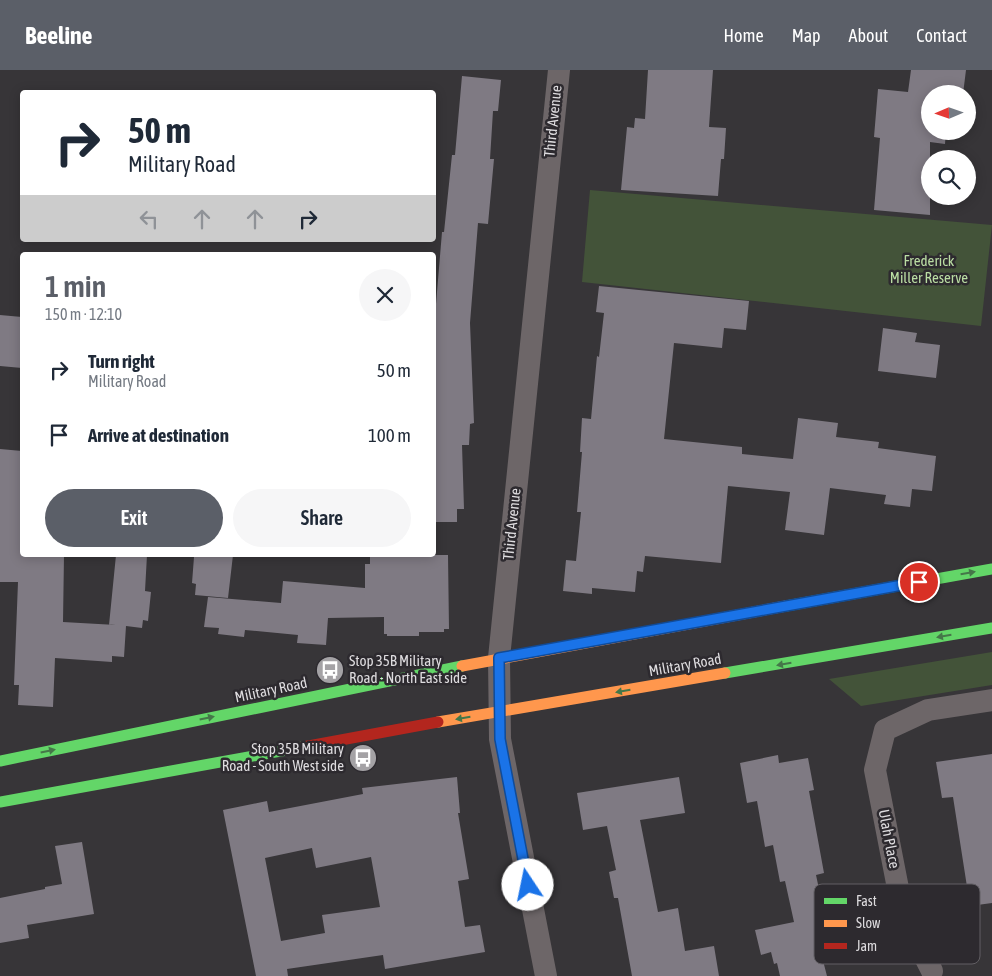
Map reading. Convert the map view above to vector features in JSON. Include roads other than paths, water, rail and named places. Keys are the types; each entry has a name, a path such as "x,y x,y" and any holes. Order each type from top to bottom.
{"main road":[{"name":"Military Road","path":"0,761 499,658 992,569"},
{"name":"Military Road","path":"0,802 500,712 992,628"}],"street":[{"name":"Third Avenue","path":"546,976 500,739 499,658 559,70"},
{"name":"Ulah Place","path":"897,884 875,770 885,730 928,710 992,700"},
{"name":"Ulah Place","path":"928,964 932,971"}],"place":[{"name":"Stop 35B Military Road - North East side","path":"330,670"},
{"name":"Stop 35B Military Road - South West side","path":"363,758"}],"park label":[{"name":"Frederick Miller Reserve","path":"929,270"}]}
